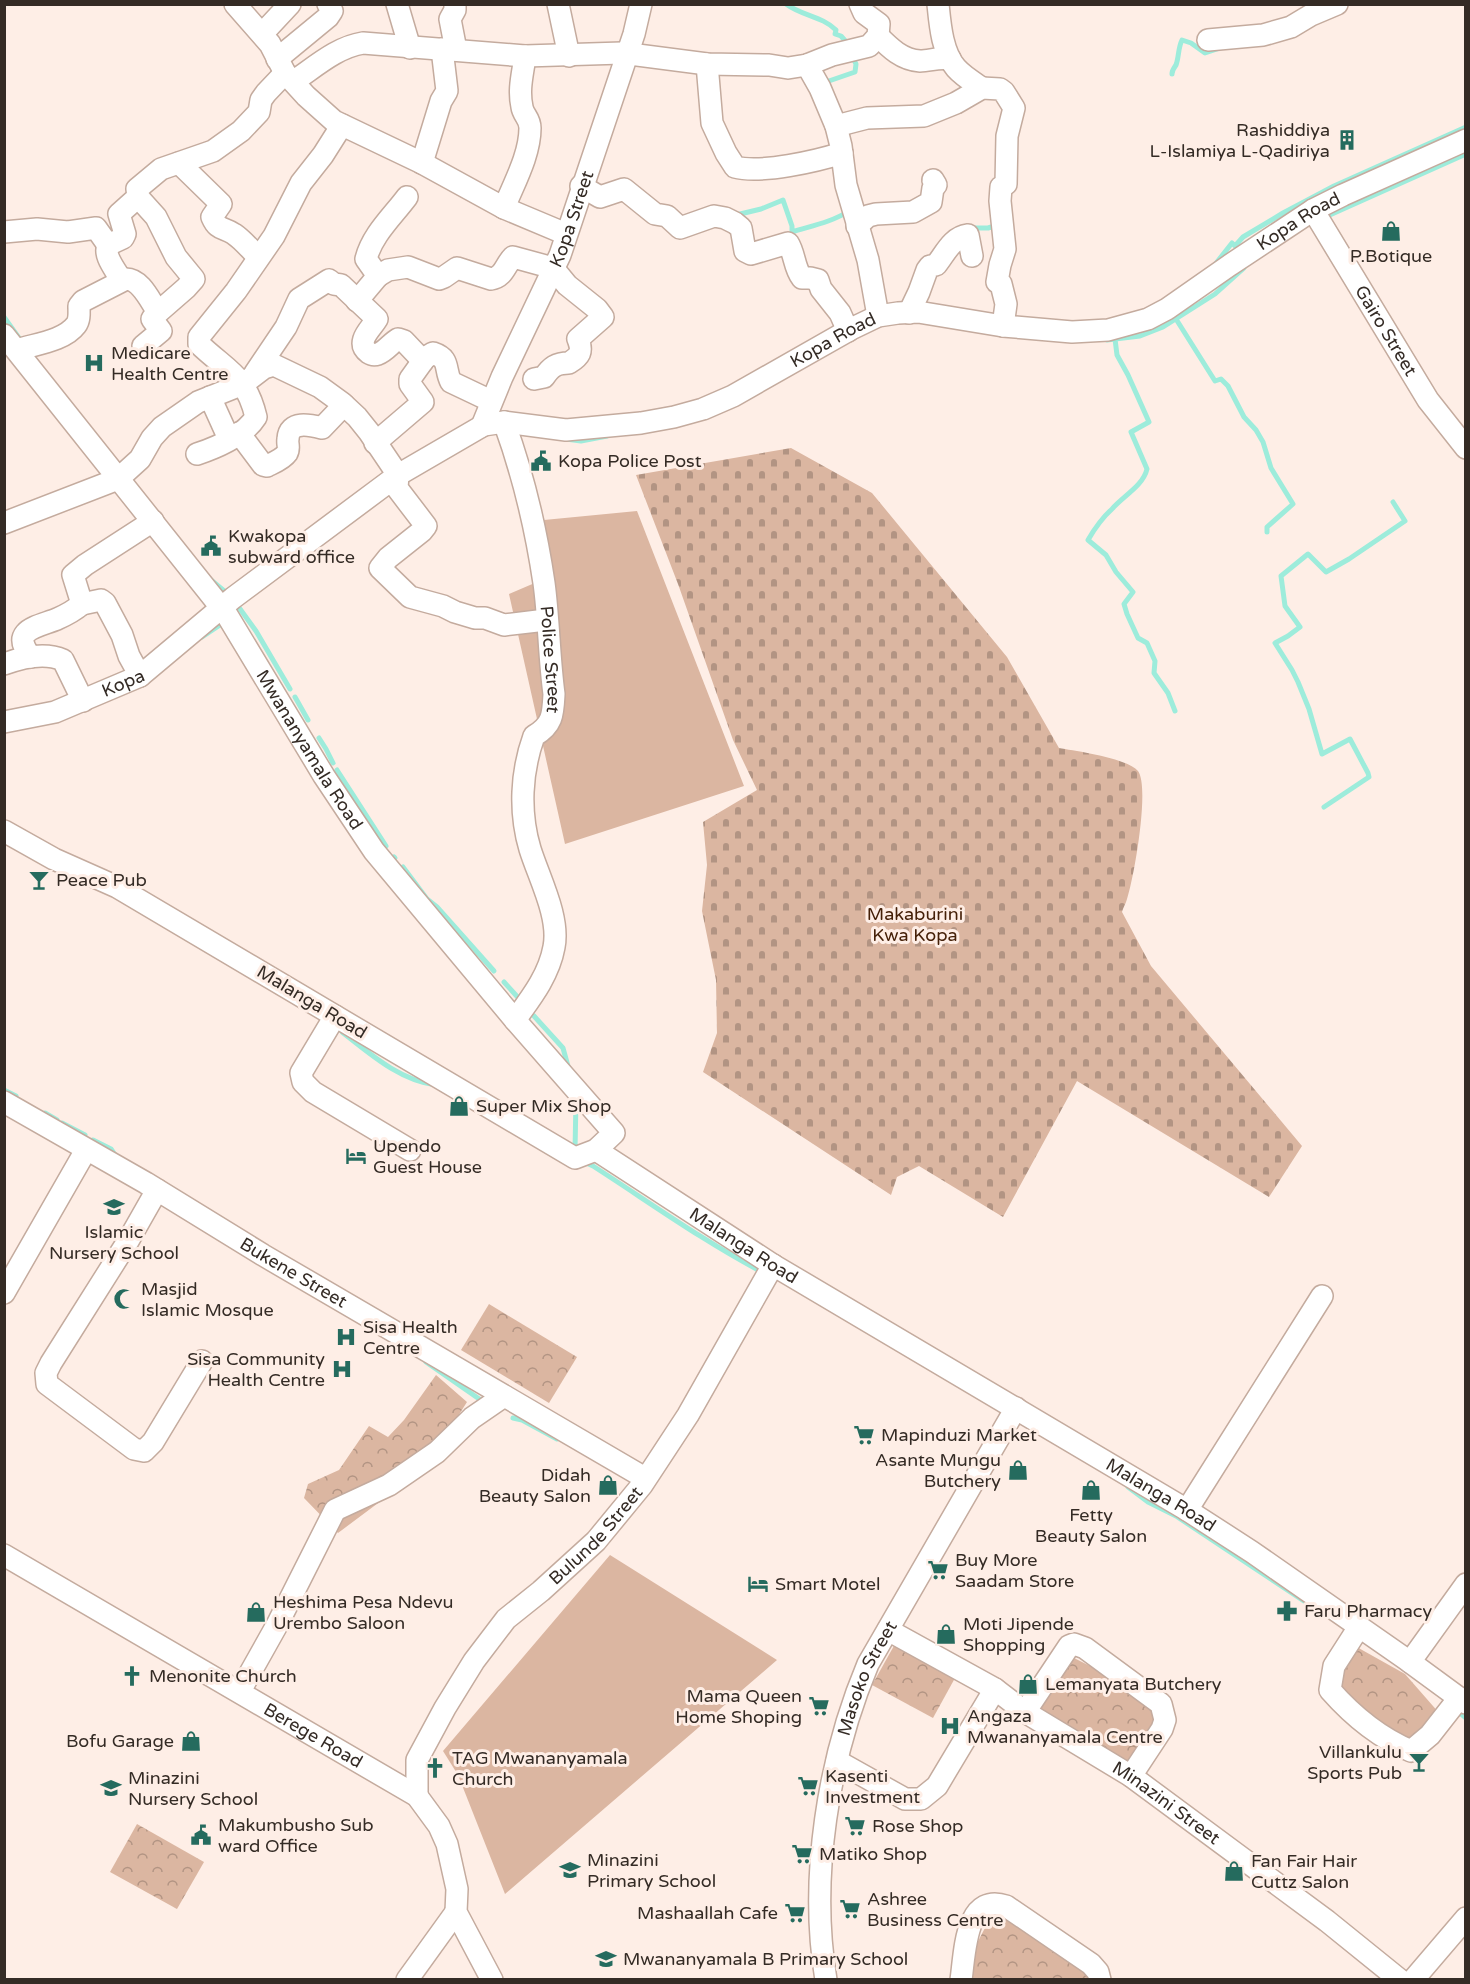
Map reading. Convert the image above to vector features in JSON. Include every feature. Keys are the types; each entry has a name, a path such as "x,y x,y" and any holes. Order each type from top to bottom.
{"street":[{"path":"236,4 273,49 285,71 315,105 342,126 422,163 504,207 566,234"},
{"path":"262,34 290,4"},
{"path":"143,346 161,331 152,319 194,279 176,257 156,217 138,197 137,189 161,169 213,151 241,131 259,112 261,100 266,93 332,12 328,4"},
{"path":"397,4 410,48"},
{"path":"422,163 441,101 447,91 450,19 455,10 455,4"},
{"path":"558,4 569,56"},
{"name":"Kopa Street","path":"482,426 491,401 554,268 627,54 641,4"},
{"path":"285,71 327,58 351,45 376,43 410,48 525,56 627,54 707,64 769,65 788,68 807,65 832,55 869,46 878,36 879,24 864,13 860,4"},
{"path":"938,4 939,19 950,59 961,73 982,88"},
{"path":"1208,40 1263,35 1291,27 1337,4"},
{"path":"878,36 897,54 907,58 921,61 934,58 950,59"},
{"path":"504,207 529,137 529,119 522,108 520,93 525,56"},
{"path":"707,64 712,123 735,166 778,167 842,153"},
{"path":"807,65 820,88 836,126 846,185 868,260 878,316"},
{"path":"836,126 867,118 924,116 956,103 982,88 1000,88 1004,92 1014,108 1006,135 1006,184 1001,187 999,197 1005,249 999,265 997,282 1001,284 1006,304 1003,326"},
{"path":"197,454 215,448 253,422 256,417 248,380 203,348 198,341 274,236 301,183 342,126"},
{"name":"Kopa Road","path":"222,609 233,598 398,475 482,426 504,422 566,430 641,423 703,409 733,396 878,316 909,312 944,315 1003,326 1072,332 1108,330 1149,319 1313,210 1466,140"},
{"path":"179,163 221,204 212,217 215,224 237,236 258,257"},
{"path":"857,226 868,216 913,212 931,202 933,188 936,185 933,180"},
{"path":"581,186 600,197 624,189 655,214 667,216 680,228 714,216 725,218 741,228 746,251 751,254 788,243 800,276 818,280 821,289 840,313 848,331"},
{"path":"121,280 106,249 108,245 125,236 118,214 138,197"},
{"path":"378,276 366,259 369,249 374,238 407,197"},
{"name":"Gairo Street","path":"1313,210 1428,400 1466,448"},
{"path":"4,231 68,232 96,228 108,245"},
{"path":"909,312 920,292 927,270 930,266 936,266 950,245 962,236 968,235 972,256"},
{"path":"357,301 378,276 388,270 408,267 436,278 444,277 457,268 495,278 501,276 513,257 554,268 567,285 602,313 603,317 578,339 582,351 580,355 569,363 554,366 544,377 534,379"},
{"path":"11,343 44,344 68,332 77,324 79,306 83,301 121,280 130,278 134,280 158,312"},
{"path":"248,380 286,327 294,313 296,303 304,294 329,280 335,285 341,285 377,319 363,340 368,352 374,355 379,354 398,339 404,341 423,360"},
{"name":"Mwananyamala Road","path":"11,343 222,609 324,776 374,851 515,1020 614,1133 596,1150"},
{"path":"375,443 423,402 410,379 423,360 433,353 446,362 451,382 491,401"},
{"path":"4,524 118,479 140,459 152,438 162,427 198,402 248,380 264,368 274,365 320,387 344,405 369,432 398,475 397,488 426,526 388,558 380,568 403,592 410,597 475,618 485,618 504,626 546,620"},
{"path":"210,397 234,436 263,465 267,466 286,454 289,433 293,427 308,424 322,428 344,405"},
{"name":"Police Street","path":"504,422 516,455 537,540 544,586 553,708 546,729 534,736 526,758 523,792 524,824 530,849 551,909 555,946 537,991 515,1020"},
{"path":"82,604 73,575 153,521"},
{"path":"31,657 22,644 27,630 59,618 82,604 101,600 105,603 122,635 129,657 140,676"},
{"name":"Kopa","path":"4,722 55,712 140,676 222,609"},
{"path":"4,664 31,657 53,656 63,660 83,701"},
{"name":"Malanga Road","path":"4,831 54,860 117,887 575,1158 596,1150 773,1265 1187,1510 1252,1552 1462,1701"},
{"path":"335,1016 301,1073 303,1082 313,1092 410,1150"},
{"name":"Bukene Street","path":"4,1102 645,1478"},
{"path":"4,1293 86,1150"},
{"path":"157,1190 128,1241 51,1363 46,1372 47,1384 134,1449 144,1451 153,1442 202,1361"},
{"name":"Bulunde Street","path":"417,1796 417,1760 444,1708 474,1661 506,1619 596,1541 642,1485 688,1415 773,1265"},
{"path":"1187,1510 1322,1296"},
{"path":"240,1691 277,1625 335,1510 389,1485 437,1452 472,1418 504,1396"},
{"name":"Masoko Street","path":"826,1980 820,1945 819,1872 837,1761 856,1692 868,1664 1016,1408"},
{"name":"Berege Road","path":"4,1555 417,1796 428,1809 447,1844 457,1889 456,1912 492,1980"},
{"path":"1410,1662 1466,1584"},
{"path":"1359,1627 1334,1666 1330,1690 1366,1724 1393,1743 1411,1751 1430,1736 1462,1701"},
{"name":"Minazini Street","path":"888,1630 994,1689 1025,1712 1131,1776 1327,1921 1400,1980"},
{"path":"1025,1712 1069,1646 1074,1644 1085,1648 1161,1704 1165,1720 1162,1729 1131,1776"},
{"path":"837,1761 905,1799 921,1799 937,1786 994,1689"},
{"path":"961,1980 972,1919 978,1910 992,1903 1006,1906 1091,1964 1098,1972 1100,1980"},
{"path":"407,1980 456,1912"},
{"path":"1413,1980 1463,1927"}],"green space":[{"name":"Makaburini Kwa Kopa","path":"791,448 872,493 1007,657 1059,748 1113,759 1132,766 1138,771 1142,795 1140,833 1130,888 1122,912 1151,966 1302,1146 1269,1197 1077,1081 1003,1217 919,1166 897,1177 891,1195 703,1072 717,1033 716,980 702,911 707,865 703,822 757,790 733,740 678,584 636,475"},
{"path":"637,511 744,786 565,844 509,594 551,576 544,520"},
{"path":"489,1304 577,1357 549,1403 461,1350"},
{"path":"436,1375 467,1402 425,1468 338,1533 304,1498 308,1484 339,1470 369,1426 388,1437 404,1420"},
{"path":"610,1555 777,1660 505,1894 458,1775 443,1751"},
{"path":"895,1644 955,1678 933,1718 872,1685"},
{"path":"1355,1646 1405,1674 1440,1714 1410,1747 1334,1692 1336,1669"},
{"path":"1066,1654 1124,1683 1162,1719 1126,1770 1033,1711"},
{"path":"137,1824 204,1862 177,1909 110,1872"},
{"path":"1010,1916 1099,1980 958,1980 987,1924"}],"waterway":[{"path":"786,4 830,25 836,30 835,34 841,36 849,45"},
{"path":"1172,74 1182,40 1191,43 1205,53 1220,48"},
{"path":"823,83 855,72 856,64 853,58 856,55"},
{"path":"1217,262 1232,243 1235,246 1243,237 1283,213 1334,186 1466,127"},
{"path":"1323,218 1466,154"},
{"path":"736,215 761,209 783,200 792,232 829,221 849,211"},
{"path":"969,228 988,228 998,225"},
{"path":"1107,340 1140,336 1163,327 1215,294 1244,268"},
{"path":"4,317 19,338"},
{"path":"1176,319 1215,381 1221,379 1228,386 1244,417 1256,430 1263,442 1271,468 1293,504 1267,527 1267,532"},
{"path":"1115,339 1117,355 1149,422 1131,432 1147,469 1137,486 1105,516 1088,540 1106,555 1116,572 1133,592 1124,604 1127,614 1138,638 1147,643 1155,661 1154,673 1168,693 1175,711"},
{"path":"566,439 581,441 607,436"},
{"path":"1324,807 1369,777 1350,739 1322,754 1309,709 1298,682 1275,643 1300,627 1285,606 1281,576 1308,554 1326,572 1349,559 1405,521 1393,502"},
{"path":"211,580 229,595"},
{"path":"235,602 256,631 290,689"},
{"path":"202,637 223,621"},
{"path":"295,697 308,720"},
{"path":"319,738 326,749"},
{"path":"327,751 333,763"},
{"path":"337,770 386,846"},
{"path":"403,867 427,899 437,907 494,971"},
{"path":"504,982 523,1003"},
{"path":"534,1016 563,1048 569,1070"},
{"path":"342,1032 398,1072 436,1085"},
{"path":"4,1090 16,1096"},
{"path":"575,1150 576,1100"},
{"path":"45,1113 57,1120"},
{"path":"62,1123 85,1135"},
{"path":"93,1140 111,1149 115,1155"},
{"path":"582,1161 762,1272"},
{"path":"426,1362 485,1403"},
{"path":"513,1418 522,1420 557,1439"},
{"path":"1128,1487 1148,1502 1176,1516 1319,1611"},
{"path":"1455,1709 1466,1718"}],"place":[{"name":"Rashiddiya L-Islamiya L-Qadiriya","path":"1347,140"},
{"name":"P.Botique","path":"1391,231"},
{"name":"Medicare Health Centre","path":"94,363"},
{"name":"Kopa Police Post","path":"541,461"},
{"name":"Kwakopa subward office","path":"211,546"},
{"name":"Peace Pub","path":"39,880"},
{"name":"Super Mix Shop","path":"459,1106"},
{"name":"Upendo Guest House","path":"356,1156"},
{"name":"Islamic Nursery School","path":"114,1207"},
{"name":"Masjid Islamic Mosque","path":"124,1299"},
{"name":"Sisa Health Centre","path":"346,1337"},
{"name":"Sisa Community Health Centre","path":"342,1369"},
{"name":"Mapinduzi Market","path":"864,1435"},
{"name":"Asante Mungu Butchery","path":"1018,1470"},
{"name":"Didah Beauty Salon","path":"608,1485"},
{"name":"Fetty Beauty Salon","path":"1091,1490"},
{"name":"Buy More Saadam Store","path":"938,1570"},
{"name":"Smart Motel","path":"758,1584"},
{"name":"Faru Pharmacy","path":"1287,1611"},
{"name":"Heshima Pesa Ndevu Urembo Saloon","path":"256,1612"},
{"name":"Moti Jipende Shopping","path":"946,1634"},
{"name":"Menonite Church","path":"132,1676"},
{"name":"Lemanyata Butchery","path":"1028,1684"},
{"name":"Mama Queen Home Shoping","path":"819,1706"},
{"name":"Angaza Mwananyamala Centre","path":"950,1726"},
{"name":"Bofu Garage","path":"191,1741"},
{"name":"Villankulu Sports Pub","path":"1419,1762"},
{"name":"TAG Mwananyamala Church","path":"435,1768"},
{"name":"Kasenti Investment","path":"808,1786"},
{"name":"Minazini Nursery School","path":"111,1788"},
{"name":"Rose Shop","path":"855,1826"},
{"name":"Makumbusho Sub ward Office","path":"201,1835"},
{"name":"Matiko Shop","path":"802,1854"},
{"name":"Minazini Primary School","path":"570,1870"},
{"name":"Fan Fair Hair Cuttz Salon","path":"1234,1871"},
{"name":"Ashree Business Centre","path":"850,1909"},
{"name":"Mashaallah Cafe","path":"795,1913"},
{"name":"Mwananyamala B Primary School","path":"606,1959"}]}
